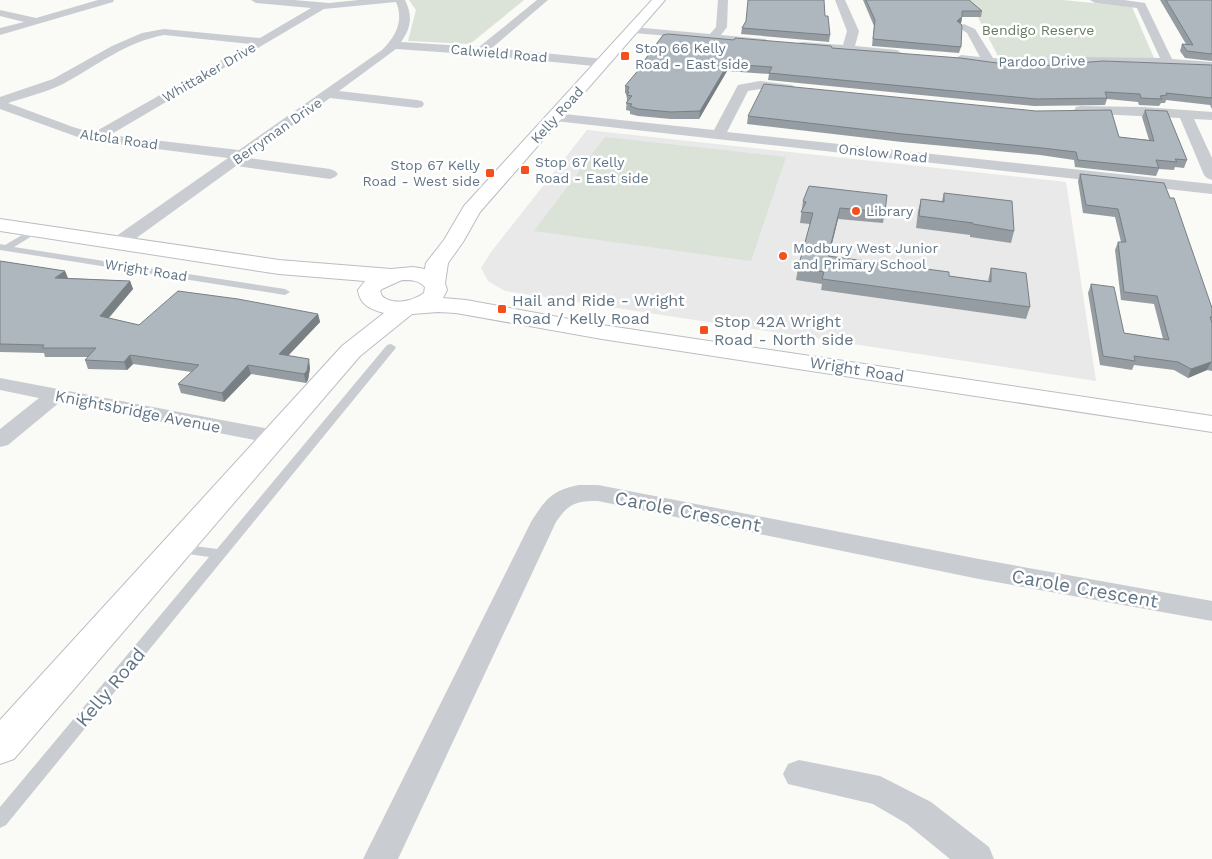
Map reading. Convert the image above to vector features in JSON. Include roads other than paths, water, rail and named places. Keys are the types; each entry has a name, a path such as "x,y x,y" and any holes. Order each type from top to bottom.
{"main road":[{"name":"Kelly Road","path":"435,284 438,263 472,210 659,0"},
{"name":"Wright Road","path":"0,225 279,267 392,276 418,275 435,284 475,299 559,314 1212,414"},
{"name":"Kelly Road","path":"370,297 375,283 392,276 427,256 443,241 458,231"},
{"name":"Wright Road","path":"279,267 304,275 342,282 386,307 448,305 466,307 602,332 1212,424"},
{"path":"0,747 351,351 364,343 392,317 432,298 436,292 435,284"},
{"path":"351,351 353,340 367,320 370,297"}],"street":[{"path":"0,32 109,0"},
{"path":"256,0 322,6 392,0"},
{"name":"Berryman Drive","path":"118,243 376,61 393,45 406,24 406,13 400,0"},
{"path":"482,51 544,0"},
{"path":"713,37 720,27 723,0"},
{"path":"840,0 853,31 848,49"},
{"path":"1095,0 1140,5 1168,62"},
{"name":"Whittaker Drive","path":"96,137 322,6"},
{"path":"0,13 39,22"},
{"path":"964,27 971,31 989,62"},
{"path":"633,30 905,54"},
{"path":"0,102 57,82 116,48 146,35 164,32 262,42"},
{"name":"Calwield Road","path":"393,45 482,51 604,63"},
{"name":"Pardoo Drive","path":"952,59 1024,65 1082,61 1168,62 1212,66"},
{"path":"718,135 743,88 760,85 809,90"},
{"path":"329,94 416,104"},
{"name":"Altola Road","path":"0,102 68,130 96,137 239,158 330,174"},
{"path":"1064,111 1144,111 1212,116"},
{"path":"1185,114 1212,175"},
{"name":"Onslow Road","path":"555,117 1212,188"},
{"name":"Knightsbridge Avenue","path":"0,384 275,438"},
{"path":"0,440 56,395"},
{"name":"Carole Crescent","path":"380,859 544,522 560,498 570,495 583,492 598,493 979,569 1212,611"},
{"path":"799,774 880,791 919,813 978,859"}],"lane":[{"name":"Wright Road","path":"3,247 34,231"},
{"name":"Wright Road","path":"3,247 285,292"},
{"name":"Kelly Road","path":"0,820 391,347"},
{"path":"177,549 220,554"}],"place":[{"name":"Stop 66 Kelly Road - East side","path":"625,56"},
{"name":"Stop 67 Kelly Road - East side","path":"525,170"},
{"name":"Stop 67 Kelly Road - West side","path":"490,173"},
{"name":"Library","path":"856,211"},
{"name":"Modbury West Junior and Primary School","path":"783,256"},
{"name":"Hail and Ride - Wright Road / Kelly Road","path":"502,309"},
{"name":"Stop 42A Wright Road - North side","path":"704,330"}],"park label":[{"name":"Bendigo Reserve","path":"1038,30"}]}
